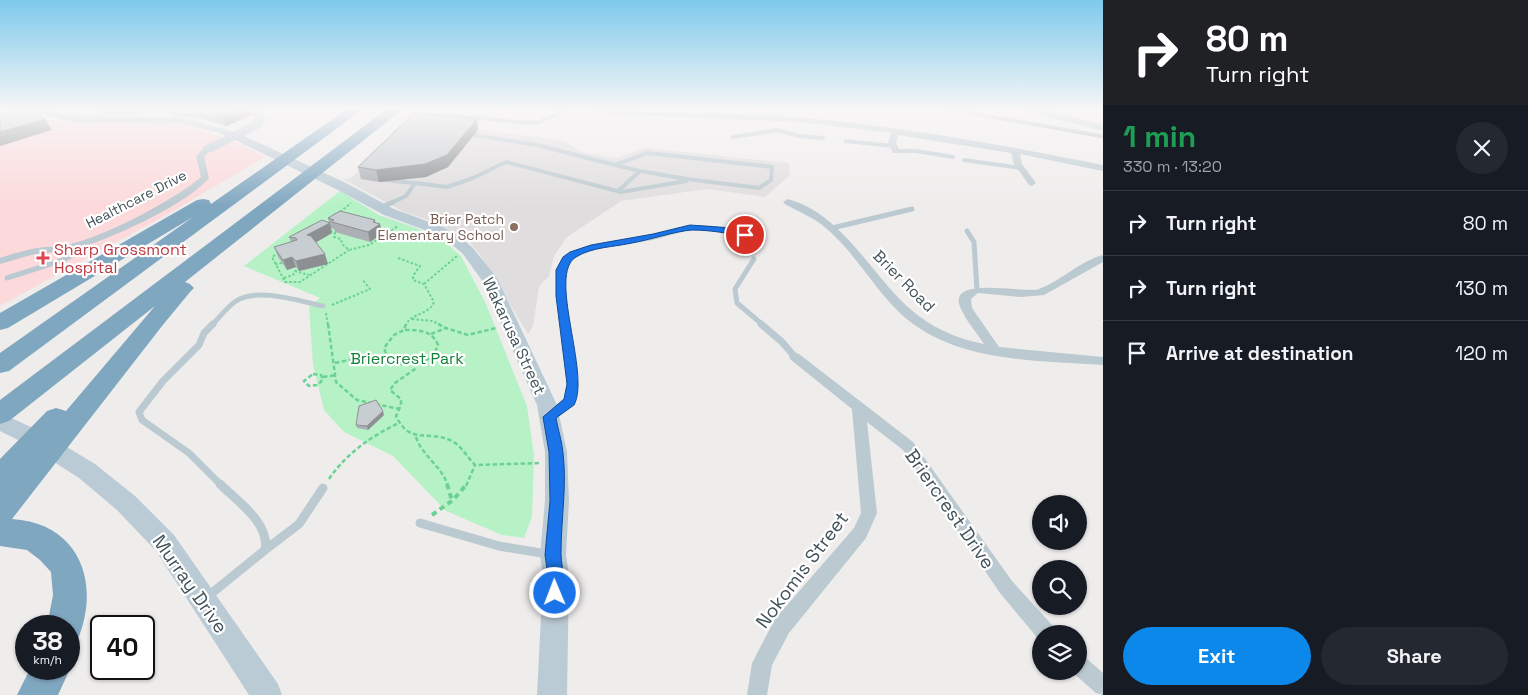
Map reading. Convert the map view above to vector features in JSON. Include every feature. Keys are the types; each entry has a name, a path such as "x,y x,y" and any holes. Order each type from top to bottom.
{"highway":[{"path":"0,324 310,141"},
{"path":"2,364 312,141"},
{"path":"0,414 355,141"},
{"path":"0,479 78,403 182,288 267,210"},
{"path":"0,511 78,403"},
{"path":"0,532 24,534 46,544 59,556 69,576 70,601 68,615"},
{"path":"37,695 45,680"}],"street":[{"name":"Healthcare Drive","path":"0,261 36,251 73,246 114,229 200,184 205,178 200,156 225,141"},
{"path":"248,141 334,183"},
{"path":"892,141 895,149"},
{"path":"958,141 1103,168"},
{"path":"1015,151 1021,168 1032,183"},
{"name":"Wakarusa Street","path":"334,183 361,197 377,217 408,219 438,230 455,240 468,251 489,278 512,324 547,405 556,460 557,501 553,555 556,576 552,695"},
{"name":"Brier Road","path":"788,202 832,228 916,320 955,340 995,350 1103,361"},
{"path":"995,350 966,308 965,299 968,293 977,290 1021,294 1040,293 1103,258"},
{"name":"Briercrest Drive","path":"795,357 908,446 1006,587 1039,625"},
{"name":"Nokomis Street","path":"758,695 762,663 782,626 860,533 869,513 859,409"},
{"name":"Murray Drive","path":"0,421 34,438 87,471 126,503 165,543 202,601 267,695"},
{"path":"1087,672 1103,686"}],"lane":[{"path":"513,141 536,145 615,165 640,171 759,188 771,180 772,167 647,153 615,165"},
{"path":"849,141 952,157"},
{"path":"964,160 1021,168"},
{"path":"373,178 447,187 473,178 506,162 618,191 686,181 687,179"},
{"path":"618,191 640,171"},
{"path":"377,217 406,196 415,183"},
{"path":"832,228 912,209"},
{"path":"549,417 570,402 573,384 562,296 561,270 567,260 574,254 595,247 654,237 690,228 732,231 745,235 750,240 748,249"},
{"path":"967,231 974,242 977,290"},
{"path":"7,278 49,266 65,259 71,256 73,246"},
{"path":"754,259 735,289 737,303 782,342 795,357"},
{"path":"266,550 267,540 261,525 189,453 142,420 139,412 163,381 199,345 204,333 236,301 245,297 263,294 326,307"},
{"path":"202,601 266,550 292,533 305,520 323,488"},
{"path":"420,523 514,551 553,555"}],"path":[{"path":"337,214 361,197"},
{"path":"377,217 388,233"},
{"path":"283,254 279,253 272,257 275,264 283,272 285,282 300,282 349,250 369,244 408,219"},
{"path":"328,227 330,231 335,233 334,237 341,239 342,244 349,250"},
{"path":"422,283 449,261 468,251"},
{"path":"398,258 420,266 413,276 415,281 422,283 434,304 425,312 410,319 404,325 403,331"},
{"path":"275,264 282,263"},
{"path":"284,278 293,275 295,272 309,275"},
{"path":"362,279 370,289 326,307 335,363 336,382 358,400 399,409"},
{"path":"410,319 432,321 468,335 512,324"},
{"path":"431,334 446,328"},
{"path":"335,363 354,359 379,363 388,360 401,365 415,364 432,357 438,345 431,334 420,330 403,331 394,336 384,348 388,360"},
{"path":"415,364 415,369 397,381 390,390 401,399 396,416 399,423 416,437 419,447 445,476 452,501"},
{"path":"323,378 321,374 312,374 305,379 305,383 308,386 314,386 320,383 323,378 336,375"},
{"path":"323,488 334,471 374,435 399,423"},
{"path":"416,437 436,436 449,439 459,446 475,465 507,463 522,465 556,460"},
{"path":"420,523 452,501 465,489 475,465"}],"shaded area":[{"name":"Sharp Grossmont Hospital","path":"0,141 233,141 265,157 173,211 0,306"},
{"name":"Brier Patch Elementary School","path":"390,141 566,141 583,153 616,158 645,148 789,163 790,175 765,197 707,189 621,201 567,237 554,256 549,276 539,287 533,326 528,334 479,253 467,240 437,223 404,212 343,179 351,178"}],"green space":[{"name":"Briercrest Park","path":"340,191 379,215 422,230 444,241 461,256 486,304 527,406 534,455 532,517 524,538 502,535 446,511 393,456 344,432 324,410 313,365 309,307 320,298 244,266"}],"building":[{"path":"385,141 458,141 447,155 425,164 376,170 358,167"},
{"path":"340,211 375,220 373,222 380,224 368,232 332,222 334,220 328,218"},
{"path":"322,220 330,223 307,235 311,236 325,254 296,261 292,257 283,260 274,247 297,240 296,238 289,237"},
{"path":"376,400 383,411 367,426 356,425 359,406"}],"place":[{"name":"Brier Patch Elementary School","path":"514,227"},
{"name":"Sharp Grossmont Hospital","path":"43,258"}],"route":[{"path":"555,593 556,576 553,555 557,501 556,452 549,417 570,402 573,384 562,296 561,270 567,260 574,254 595,247 654,237 690,228 715,228 745,235"}]}
